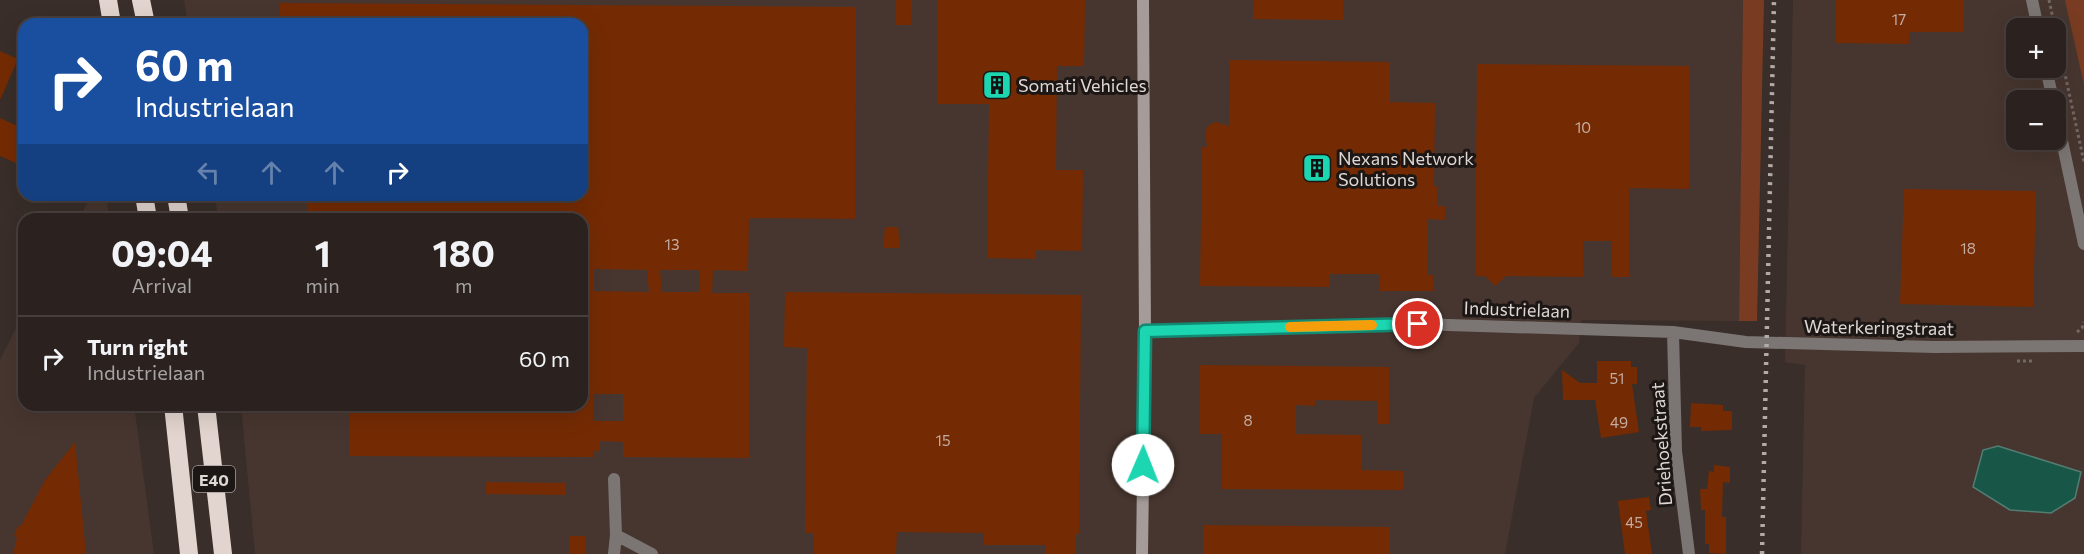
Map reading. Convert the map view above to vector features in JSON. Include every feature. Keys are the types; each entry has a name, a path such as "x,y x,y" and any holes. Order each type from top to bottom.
{"highway":[{"path":"108,0 111,18"},
{"path":"141,0 145,18"},
{"name":"E40","path":"174,411 189,554"},
{"name":"E40","path":"207,411 223,554"}],"street":[{"path":"1142,554 1145,331 1143,0"},
{"path":"2032,0 2036,18"},
{"path":"2064,150 2084,244"},
{"name":"Industrielaan","path":"1145,331 1418,324 1673,332"},
{"name":"Waterkeringstraat","path":"1673,332 1746,342 1934,347 2084,346"},
{"name":"Driehoekstraat","path":"1673,332 1676,451 1689,554"},
{"path":"614,479 616,535 614,554"},
{"path":"616,535 652,554"}],"path":[{"path":"2049,0 2084,162"}],"shaded area":[{"path":"184,0 1743,0 1739,321 1581,320 1579,343 1534,398 1505,554 255,554 242,411 588,411 588,213 217,213 216,201 588,201 588,18 187,18"},
{"path":"1743,0 1764,0 1757,321 1739,321"},
{"path":"1793,0 2084,0 2084,554 1801,554 1805,365 1785,362"},
{"path":"2065,0 2084,0 2084,85"},
{"path":"88,201 107,201 108,213 82,213"},
{"path":"18,324 18,411 135,411 154,554 0,554 0,360"}],"water":[{"path":"1998,446 2081,472 2075,498 2051,513 2010,510 1973,487 1983,450"}],"building":[{"path":"896,0 912,0 911,25 896,25"},
{"name":"Somati Vehicles","path":"938,0 1085,0 1084,66 1057,66 1056,170 1083,170 1082,251 1036,250 1036,259 987,258 989,104 937,104"},
{"path":"1254,0 1343,0 1343,20 1253,19"},
{"path":"1836,0 1964,0 1963,32 1910,32 1909,44 1835,43"},
{"path":"280,3 856,7 855,219 749,218 748,271 713,270 712,293 750,293 749,458 623,457 623,442 600,441 600,451 593,451 593,457 349,456 350,411 588,411 588,213 307,213 307,201 588,201 588,18 280,18","holes":["594,269 647,270 649,292 594,291","660,270 700,270 699,292 662,292","594,394 623,394 623,421 593,421"]},
{"path":"0,51 18,59 0,100"},
{"name":"Nexans Network Solutions","path":"1230,60 1390,62 1390,102 1435,103 1434,186 1437,186 1437,206 1445,206 1445,220 1428,219 1427,275 1433,275 1433,291 1380,291 1379,274 1329,274 1329,287 1200,286 1202,147 1207,147 1205,131 1209,125 1216,122 1229,126"},
{"path":"1477,64 1690,66 1689,189 1629,188 1629,277 1611,277 1612,241 1583,241 1583,277 1506,276 1495,286 1485,276 1475,276"},
{"path":"0,118 18,126 18,158 16,163 0,156"},
{"path":"1904,189 2036,191 2033,307 1900,304"},
{"path":"885,227 898,227 900,248 883,248"},
{"path":"785,292 1081,295 1079,534 1076,534 1076,554 1045,554 1045,545 984,545 984,533 897,532 896,554 814,554 814,533 805,533 807,348 784,347"},
{"path":"1597,361 1631,361 1631,367 1637,367 1637,384 1632,384 1639,432 1601,438 1595,400 1563,400 1562,370 1580,383 1597,383"},
{"path":"1200,365 1389,367 1389,424 1378,424 1378,401 1315,400 1315,406 1296,405 1296,434 1361,435 1361,470 1403,471 1403,490 1222,489 1222,434 1199,434"},
{"path":"1691,403 1723,405 1723,411 1732,411 1732,430 1701,431 1701,427 1690,427"},
{"path":"75,442 86,554 13,554 17,538 14,536 18,526 21,526 45,480"},
{"path":"1714,465 1730,467 1730,483 1723,482 1722,517 1726,517 1726,554 1709,553 1709,544 1705,544 1705,510 1701,510 1700,489 1707,489 1709,471 1714,472"},
{"path":"486,482 566,483 565,495 486,494"},
{"path":"1649,497 1651,510 1646,511 1652,554 1625,554 1618,501"},
{"path":"1203,525 1390,527 1390,554 1203,554"},
{"path":"569,536 585,536 586,554 569,554"}],"railway":[{"path":"1762,554 1774,0"}],"slow traffic":[{"path":"1290,327 1372,325"}],"place":[{"name":"Somati Vehicles","path":"997,85"},
{"name":"Nexans Network Solutions","path":"1317,168"}],"route":[{"path":"1143,465 1145,331 1418,324"}]}
